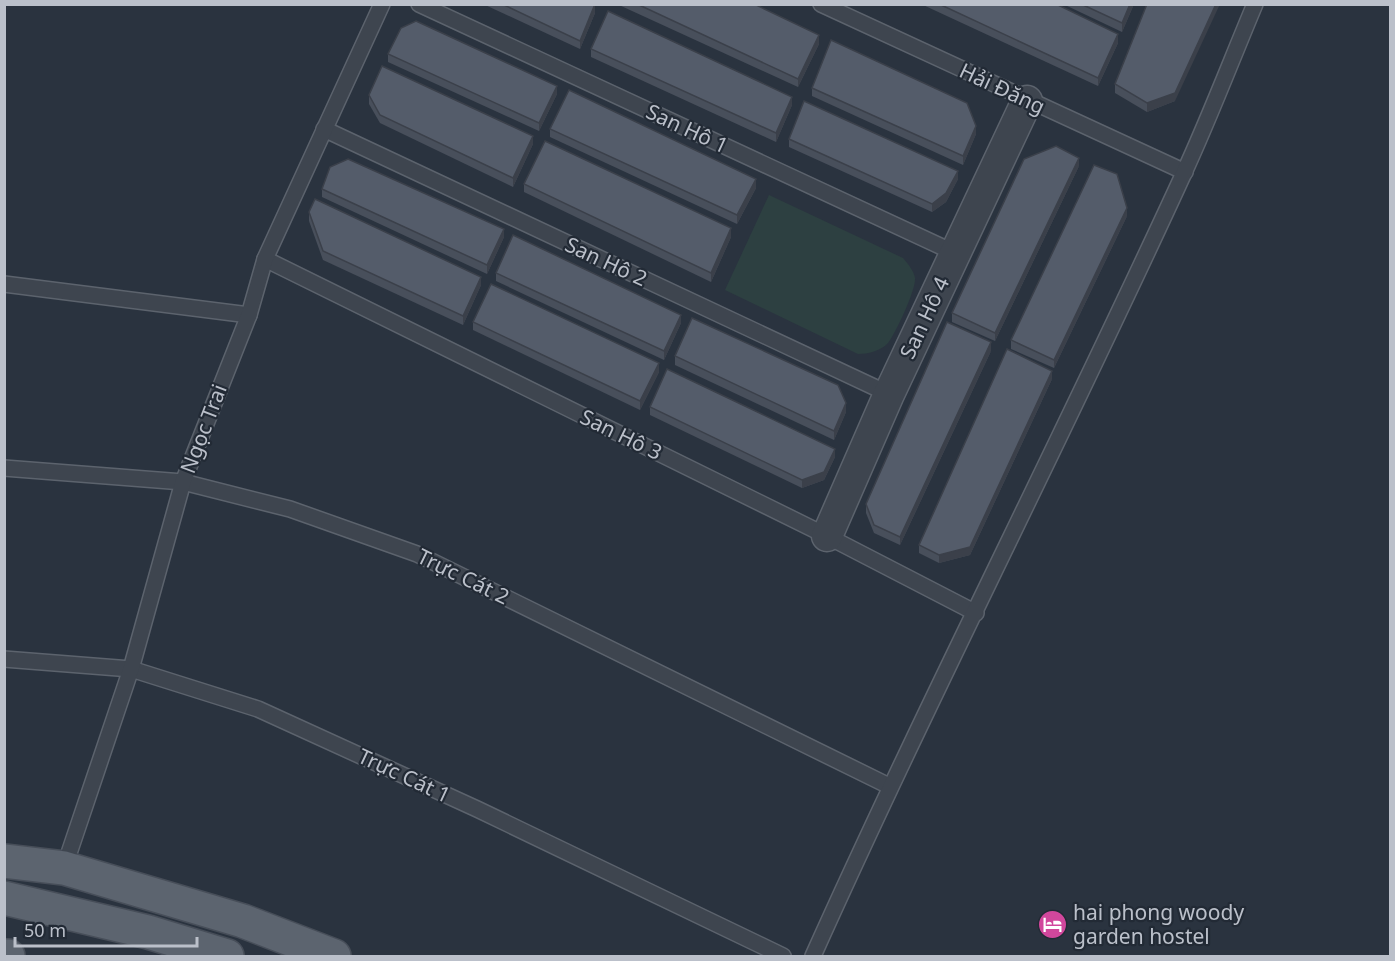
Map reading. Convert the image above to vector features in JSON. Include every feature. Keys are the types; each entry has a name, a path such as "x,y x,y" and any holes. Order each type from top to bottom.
{"main road":[{"path":"4,861 64,868 243,921 334,957"},
{"path":"4,898 147,933 227,957"}],"street":[{"name":"San Hô 4","path":"827,536 889,394 1027,101"}],"lane":[{"name":"Ngọc Trai","path":"64,868 131,669 183,482 249,315 265,259 382,4"},
{"name":"San Hô 1","path":"419,4 955,253"},
{"name":"Hải Đăng","path":"821,4 1185,172"},
{"path":"813,957 889,786 976,613 1185,172 1255,4"},
{"name":"San Hô 2","path":"324,129 889,394"},
{"name":"San Hô 3","path":"265,259 827,536 976,613"},
{"path":"4,284 249,315"},
{"name":"Trực Cát 2","path":"4,468 183,482 290,509 417,554 889,786"},
{"name":"Trực Cát 1","path":"4,659 131,669 258,709 477,809 783,957"}],"shaded area":[{"path":"769,195 903,258 909,265 915,278 912,292 895,331 885,346 874,352 858,354 725,290"}],"building":[{"path":"502,4 595,4 580,41"},
{"path":"637,4 754,4 819,35 798,79"},
{"path":"939,4 1056,4 1118,34 1098,78"},
{"path":"1081,4 1130,4 1122,23"},
{"path":"1147,4 1216,4 1175,93 1147,103 1115,84"},
{"path":"608,11 792,97 776,133 591,49"},
{"path":"416,21 557,86 539,123 388,54 401,28"},
{"path":"831,40 967,103 976,126 963,156 812,88"},
{"path":"382,66 533,136 513,178 380,115 369,95"},
{"path":"569,90 756,179 737,215 550,129"},
{"path":"804,101 958,171 946,193 932,204 789,139"},
{"path":"545,141 731,228 711,273 524,184"},
{"path":"1056,146 1079,158 995,333 952,313 1024,159"},
{"path":"348,159 504,229 487,265 322,189 330,167"},
{"path":"1094,165 1117,174 1127,208 1054,360 1011,340"},
{"path":"315,199 481,277 463,316 323,251 309,212"},
{"path":"513,235 681,315 664,351 496,273"},
{"path":"491,284 659,363 640,401 473,322"},
{"path":"692,318 838,385 846,403 834,431 675,356"},
{"path":"947,322 991,342 900,537 874,525 866,504"},
{"path":"1007,349 1052,371 970,547 939,555 919,545"},
{"path":"667,369 835,449 824,472 802,480 650,407"}],"place":[{"name":"hai phong woody garden hostel","path":"1052,925"}]}
